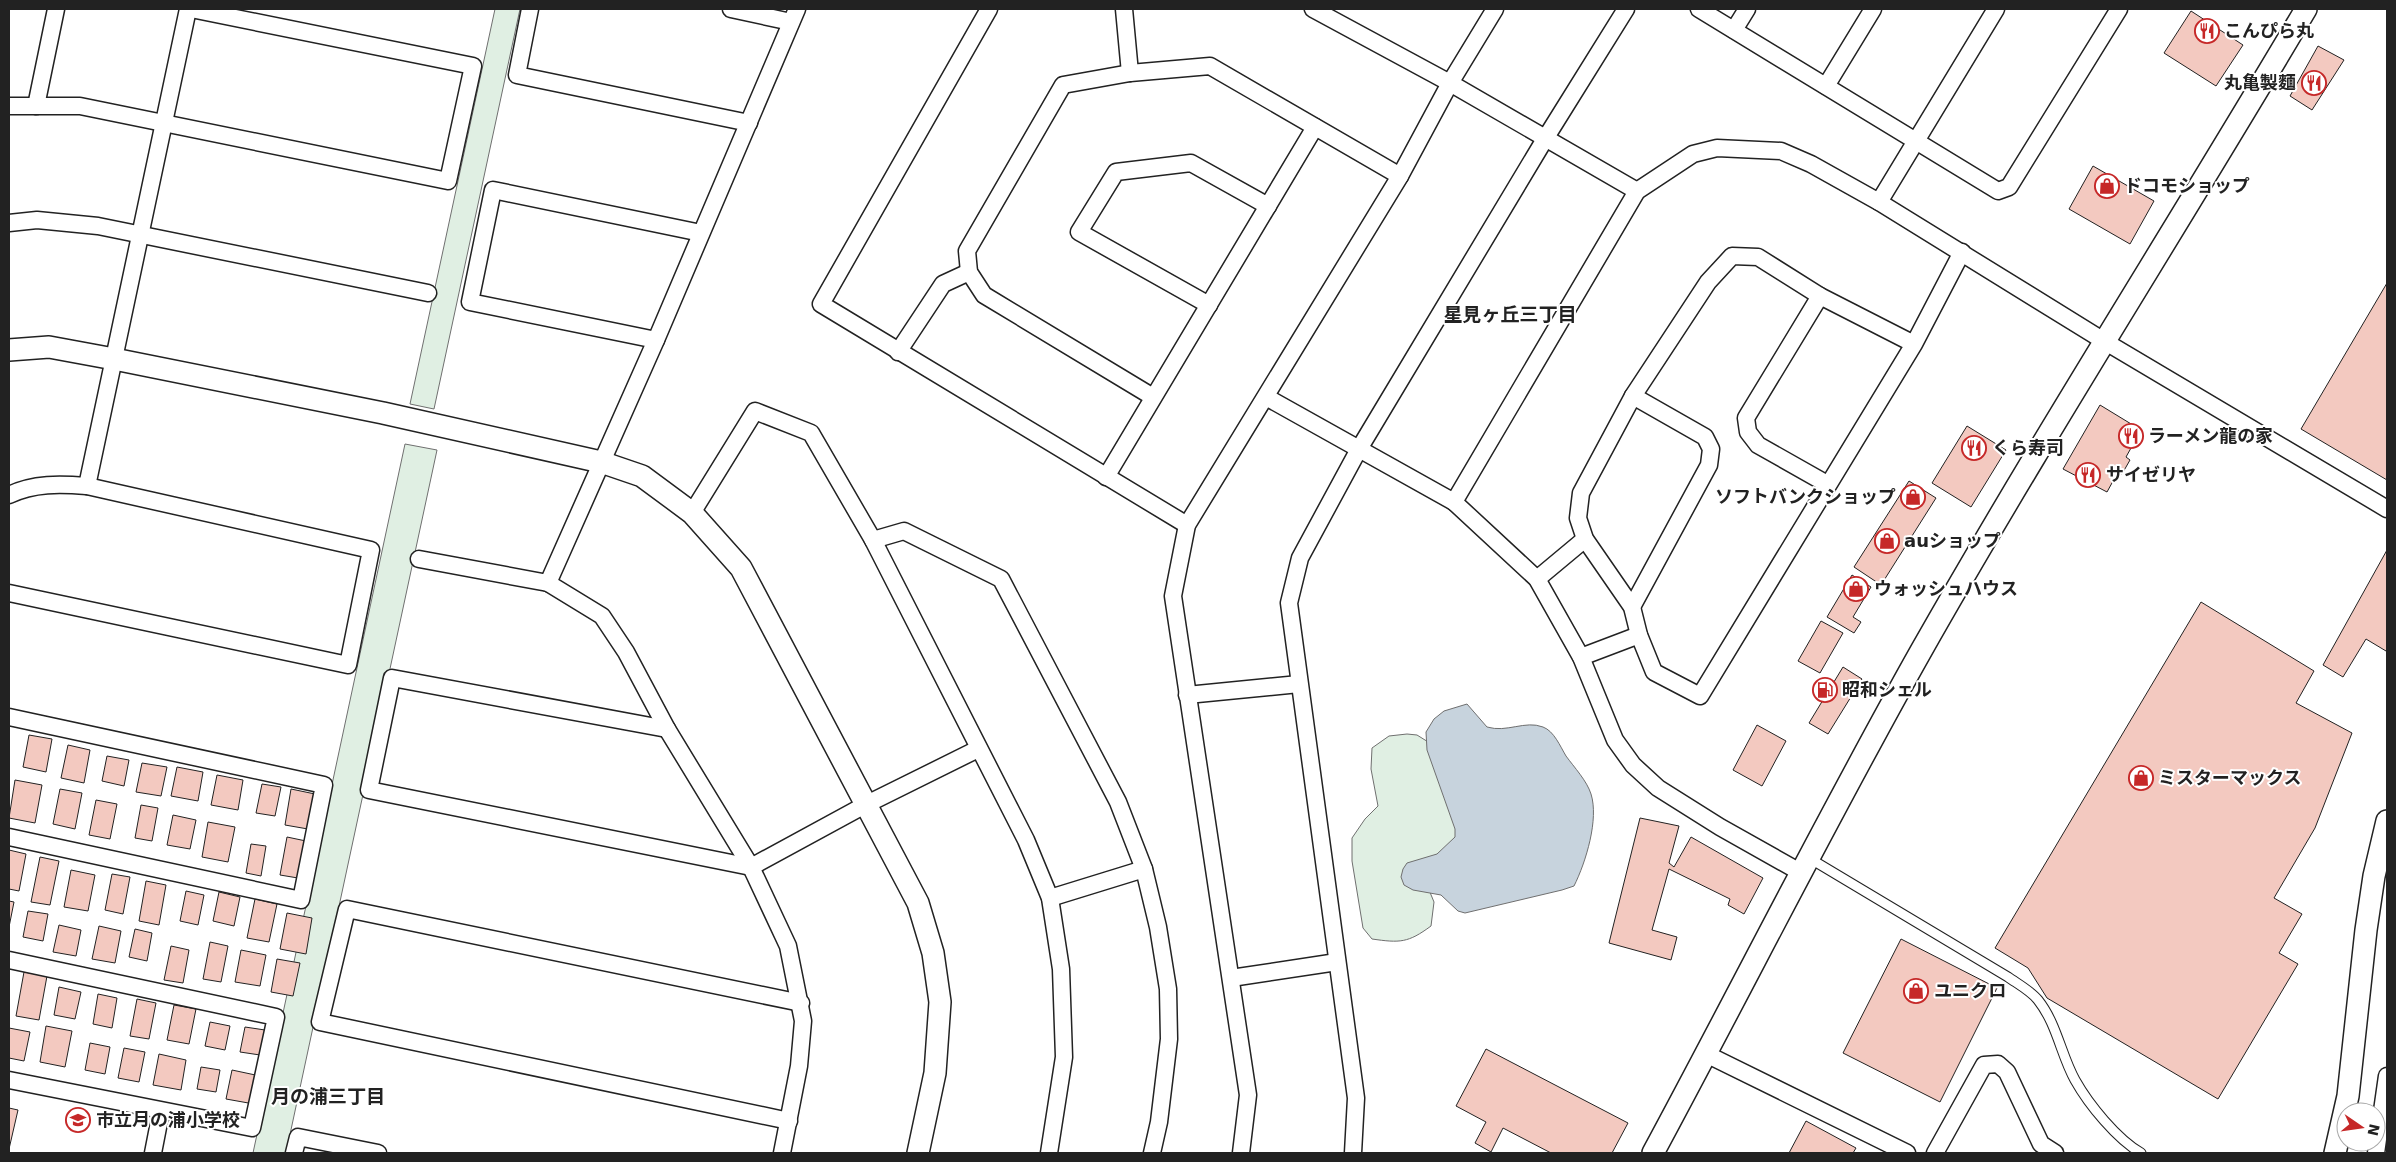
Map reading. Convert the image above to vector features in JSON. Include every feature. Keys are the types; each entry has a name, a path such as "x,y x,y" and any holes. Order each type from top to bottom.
{"street":[{"path":"36,106 56,9"},
{"path":"9,106 80,106 164,122 448,181 473,66 189,9 164,122 87,486"},
{"path":"530,9 517,75 749,123"},
{"path":"548,583 656,340 794,15 731,9"},
{"path":"989,9 821,304 1187,525"},
{"path":"1124,9 1130,73"},
{"path":"1313,9 1450,83 1637,191"},
{"path":"1241,1153 1248,1095 1173,596 1187,525 1400,176 1450,83 1495,9"},
{"path":"1353,1153 1356,1098 1289,604 1300,558 1359,449 1545,139 1626,9"},
{"path":"1699,9 1998,191 2009,187 2120,9"},
{"path":"1734,30 1747,9"},
{"path":"1826,86 1873,9"},
{"path":"1879,202 1996,9"},
{"path":"1653,1153 1804,865 1921,651 2104,341 2162,249 2306,9"},
{"path":"1153,397 984,295 969,272 968,251 1063,85 1130,73 1210,66 1400,176"},
{"path":"1106,477 1316,127"},
{"path":"1454,502 1637,191 1693,154 1717,148 1752,148 1781,151 1804,161 1879,202 2104,341 2387,509"},
{"path":"1209,304 1079,232 1116,172 1191,163 1268,206"},
{"path":"656,340 470,302 493,190 701,233"},
{"path":"9,223 37,220 98,226 428,293"},
{"path":"1914,344 1820,296 1758,257 1732,256 1708,282 1633,396 1580,493 1578,518 1585,539 1632,607 1639,635 1654,672 1700,696 1827,484 1914,344 1962,252"},
{"path":"898,352 943,284 969,272"},
{"path":"1820,296 1746,418 1748,432 1758,445 1827,484"},
{"path":"9,350 49,347 114,359 383,412 601,462 642,476 692,513 741,568 918,903 932,953 940,1002 935,1073 918,1153"},
{"path":"1632,607 1709,465 1711,448 1705,437 1633,396"},
{"path":"1266,397 1454,502 1537,579 1581,657 1615,740 1633,766 1658,788 1720,827 1804,865"},
{"path":"692,513 755,411 811,434 873,540 1026,840 1050,898 1062,969 1064,1057 1049,1153"},
{"path":"9,494 34,486 56,484 87,486 372,550 348,665 9,593"},
{"path":"873,540 904,531 1001,579 1118,802 1144,869 1158,928 1168,989 1169,1038 1159,1122 1152,1153"},
{"path":"1537,579 1585,539"},
{"path":"419,559 548,583 602,616 626,652 668,729 750,867 788,946 803,1021 799,1066 782,1153"},
{"path":"1581,657 1639,635"},
{"path":"668,729 392,678 369,790 750,867 865,805 978,749"},
{"path":"1187,695 1299,684"},
{"path":"9,717 324,785 301,900 9,837"},
{"path":"2335,1153 2348,1096 2366,930 2374,876 2387,821"},
{"path":"1050,898 1144,869"},
{"path":"789,1121 320,1022 347,909 800,1003"},
{"path":"9,960 276,1017 252,1128 161,1112 9,1080"},
{"path":"1231,978 1337,962"},
{"path":"1706,1054 1907,1153"},
{"path":"1934,1153 1984,1065 1998,1064 2007,1072 2039,1149 2055,1153"},
{"path":"2376,1153 2387,1076"},
{"path":"153,1153 161,1112"},
{"path":"294,1153 298,1136 378,1153"}],"lane":[{"path":"1804,865 2008,977 2038,1000 2057,1032 2075,1080 2101,1117 2126,1145 2141,1153"}],"green space":[{"path":"495,9 520,9 434,409 410,404"},
{"path":"405,444 437,450 286,1153 253,1153"},
{"path":"1417,735 1433,745 1458,809 1456,846 1422,873 1434,902 1431,926 1410,939 1390,941 1372,939 1363,928 1352,861 1352,838 1365,819 1378,806 1371,769 1372,748 1389,736"}],"shaded area":[{"path":"1467,704 1487,727 1502,729 1536,725 1547,729 1587,784 1593,804 1592,828 1587,853 1574,886 1465,913 1458,911 1441,895 1413,890 1404,885 1401,877 1407,863 1437,854 1455,837 1455,829 1427,750 1426,732 1434,719 1444,711"}],"building":[{"path":"2191,11 2243,45 2216,86 2164,53"},
{"path":"2318,46 2344,60 2312,110 2290,96"},
{"path":"2093,166 2154,201 2130,244 2069,209"},
{"path":"2387,283 2387,480 2301,429"},
{"path":"2100,405 2141,430 2126,457 2130,460 2122,474 2118,472 2107,492 2063,469"},
{"path":"1967,426 2006,450 1971,507 1932,483"},
{"path":"1909,481 1936,498 1881,585 1854,567"},
{"path":"2387,550 2387,649 2386,651 2366,639 2343,677 2323,665"},
{"path":"1852,575 1871,587 1853,617 1861,622 1854,633 1827,617"},
{"path":"2201,602 2314,671 2296,703 2352,733 2315,828 2274,898 2302,914 2279,953 2298,964 2218,1099 2047,998 2028,968 1995,948"},
{"path":"1821,621 1843,633 1820,673 1798,661"},
{"path":"1843,667 1862,679 1828,734 1809,723"},
{"path":"1757,725 1786,741 1762,786 1733,770"},
{"path":"29,735 52,739 46,772 23,767"},
{"path":"68,745 90,750 84,783 61,778"},
{"path":"107,756 129,760 124,786 102,781"},
{"path":"142,763 167,767 161,796 136,792"},
{"path":"177,767 203,772 198,801 171,796"},
{"path":"217,775 243,780 238,810 211,805"},
{"path":"15,780 42,785 35,823 9,818"},
{"path":"262,784 281,787 275,816 256,813"},
{"path":"60,789 82,793 75,829 53,824"},
{"path":"291,789 315,794 308,829 285,825"},
{"path":"96,800 117,804 110,839 89,835"},
{"path":"141,805 158,808 152,841 135,838"},
{"path":"173,815 196,820 190,849 167,845"},
{"path":"1640,818 1679,826 1669,863 1674,867 1691,837 1763,878 1744,914 1728,905 1730,899 1669,869 1652,930 1677,937 1671,960 1609,943"},
{"path":"208,822 235,827 228,862 202,857"},
{"path":"287,837 306,841 298,878 280,875"},
{"path":"251,844 266,846 261,876 246,873"},
{"path":"9,850 26,854 19,891 9,889"},
{"path":"40,857 59,861 50,905 31,902"},
{"path":"71,870 95,875 88,911 64,907"},
{"path":"112,874 130,877 123,914 105,910"},
{"path":"146,881 166,885 159,925 139,921"},
{"path":"186,891 204,895 198,925 180,921"},
{"path":"219,892 240,897 234,926 213,921"},
{"path":"255,899 277,904 269,942 247,938"},
{"path":"9,901 14,902 9,927"},
{"path":"28,911 48,914 43,941 23,937"},
{"path":"287,913 312,918 306,954 280,949"},
{"path":"59,925 81,930 76,956 53,952"},
{"path":"99,926 121,931 115,963 92,959"},
{"path":"135,929 152,933 147,961 129,957"},
{"path":"1901,939 1997,988 1940,1102 1843,1053"},
{"path":"210,942 228,946 221,982 203,979"},
{"path":"171,946 189,950 183,983 164,980"},
{"path":"241,950 266,955 260,986 235,982"},
{"path":"277,959 300,963 293,996 271,992"},
{"path":"24,972 47,976 39,1020 16,1016"},
{"path":"59,987 81,992 75,1019 54,1015"},
{"path":"98,994 117,998 112,1028 93,1024"},
{"path":"137,999 156,1003 149,1039 130,1036"},
{"path":"174,1005 196,1009 189,1044 167,1040"},
{"path":"210,1022 230,1026 225,1050 205,1046"},
{"path":"46,1026 72,1031 65,1067 40,1062"},
{"path":"245,1027 265,1030 260,1055 240,1052"},
{"path":"9,1028 30,1032 24,1061 9,1058"},
{"path":"90,1043 110,1047 105,1074 85,1070"},
{"path":"124,1048 145,1052 139,1082 118,1078"},
{"path":"1486,1049 1628,1123 1612,1153 1551,1153 1503,1128 1491,1152 1475,1143 1486,1122 1456,1106"},
{"path":"159,1054 186,1060 181,1090 153,1085"},
{"path":"201,1067 220,1070 216,1092 197,1089"},
{"path":"232,1070 260,1076 254,1104 226,1099"},
{"path":"9,1108 18,1110 9,1149"},
{"path":"1806,1121 1856,1148 1853,1153 1789,1153"}],"place":[{"name":"こんぴら丸","path":"2207,31"},
{"name":"丸亀製麵","path":"2314,83"},
{"name":"ドコモショップ","path":"2107,186"},
{"name":"ラーメン龍の家","path":"2131,436"},
{"name":"くら寿司","path":"1974,448"},
{"name":"サイゼリヤ","path":"2088,475"},
{"name":"ソフトバンクショップ","path":"1913,497"},
{"name":"auショップ","path":"1887,541"},
{"name":"ウォッシュハウス","path":"1856,589"},
{"name":"昭和シェル","path":"1825,690"},
{"name":"ミスターマックス","path":"2141,778"},
{"name":"ユニクロ","path":"1916,991"},
{"name":"市立月の浦小学校","path":"78,1120"}],"district":[{"name":"星見ヶ丘三丁目","path":"1510,314"},
{"name":"月の浦三丁目","path":"328,1096"}]}
